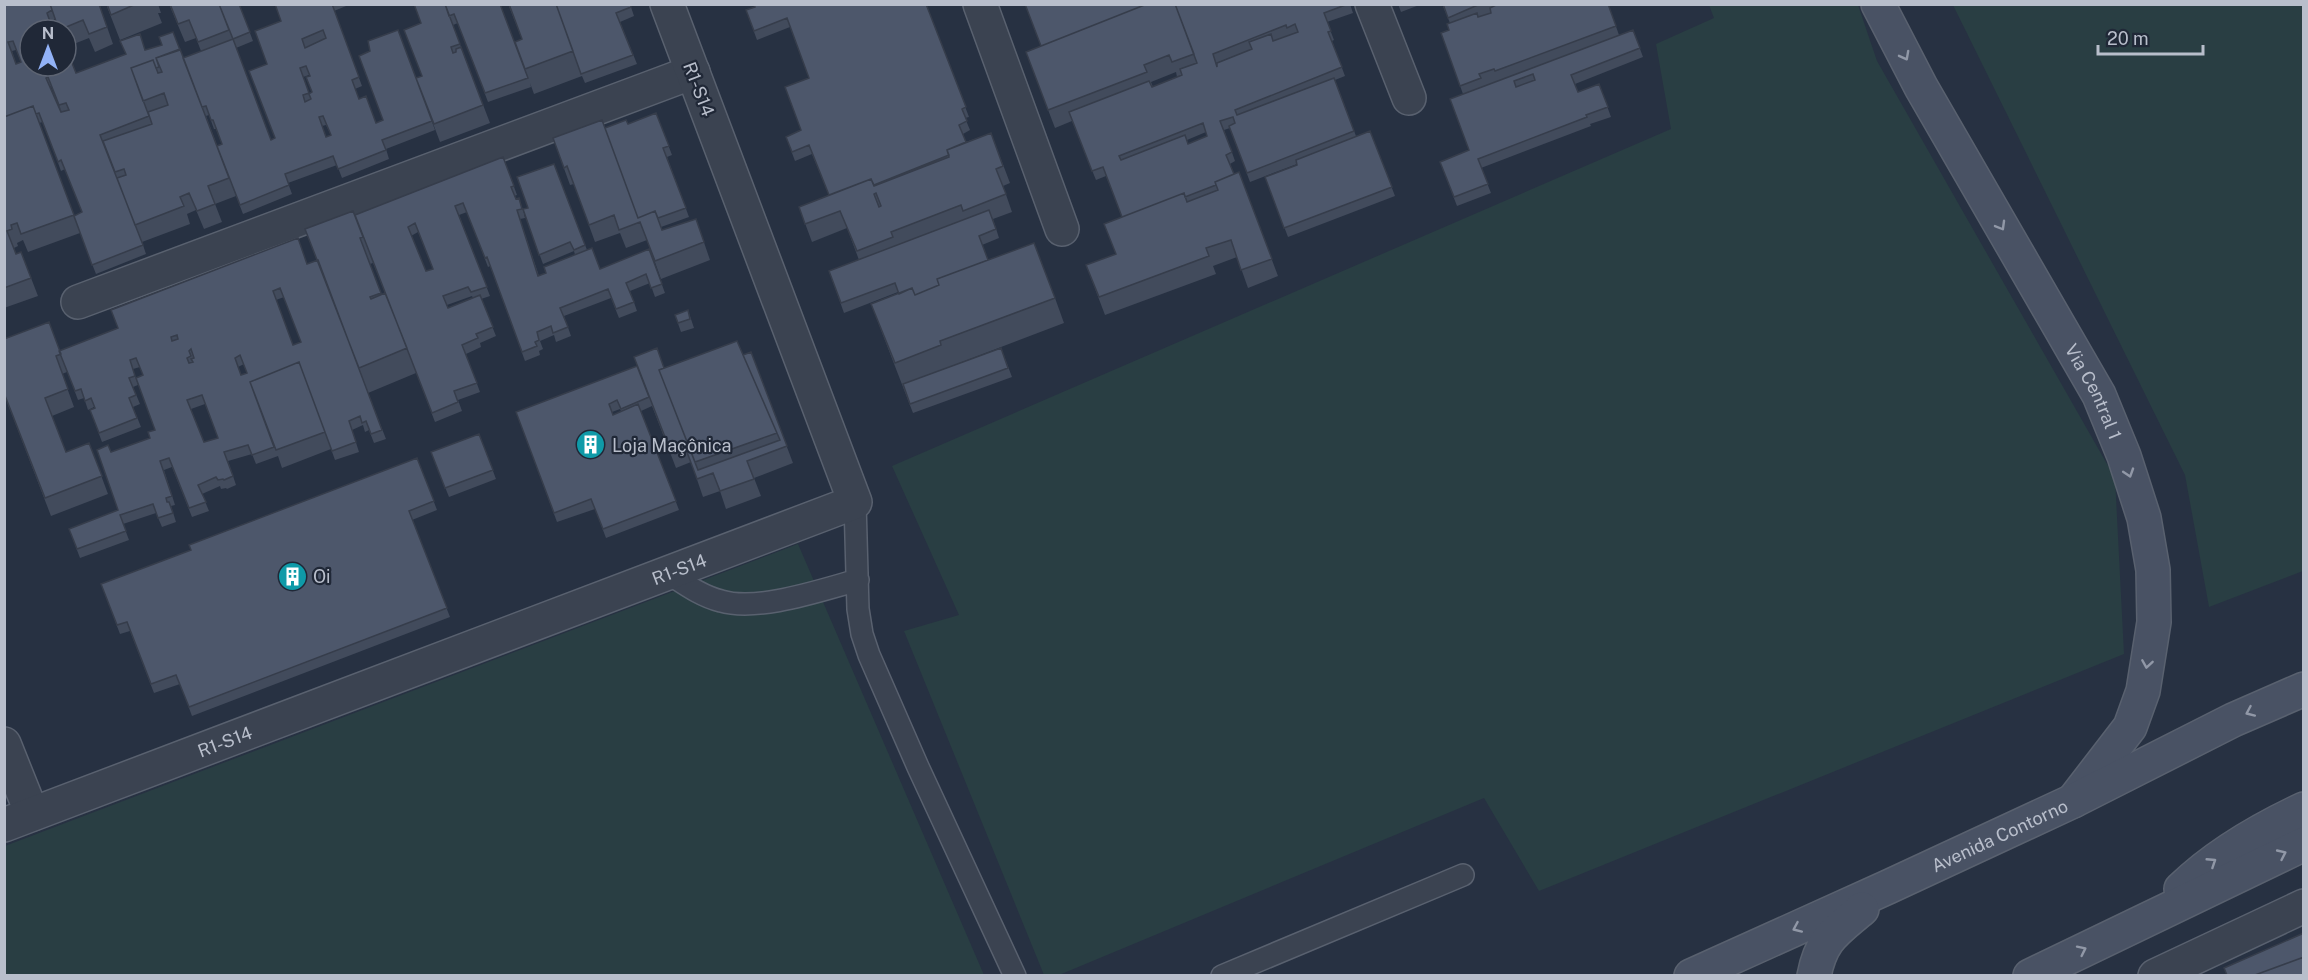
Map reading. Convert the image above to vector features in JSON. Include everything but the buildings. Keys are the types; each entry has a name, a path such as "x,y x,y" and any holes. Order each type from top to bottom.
{"main road":[{"name":"Via Central 1","path":"1878,4 1921,87 2098,394 2124,456 2144,518 2153,570 2154,622 2143,691 2130,727 2073,801"},
{"name":"Avenida Contorno","path":"1691,975 2073,801 2233,720 2304,689"},
{"path":"2153,915 2202,868 2267,826 2304,809"},
{"path":"2030,975 2304,844"},
{"path":"1814,975 1818,954 1833,933 1888,887"}],"street":[{"name":"R1-S14","path":"18,819 855,502 667,4"},
{"path":"980,4 1062,229"},
{"path":"1372,4 1409,99"},
{"path":"78,302 693,72"},
{"path":"4,744 18,819"},
{"path":"2155,975 2200,966 2304,906"}],"lane":[{"path":"855,502 858,609 862,634 869,655 918,767 1015,975"},
{"path":"668,573 698,593 723,602 754,603 782,599 858,580"},
{"path":"1222,975 1463,875"}],"green space":[{"path":"1709,5 1858,5 1877,61 2115,478 2124,654 1539,891 1484,798 1059,975 1044,975 904,631 959,615 892,466 1671,129 1656,44 1714,18"},
{"path":"1953,5 2303,5 2303,571 2209,607 2185,475"},
{"path":"798,544 984,975 5,976 5,846"}],"place":[{"name":"Loja Maçônica","path":"591,445"},
{"name":"Oi","path":"292,576"}]}
